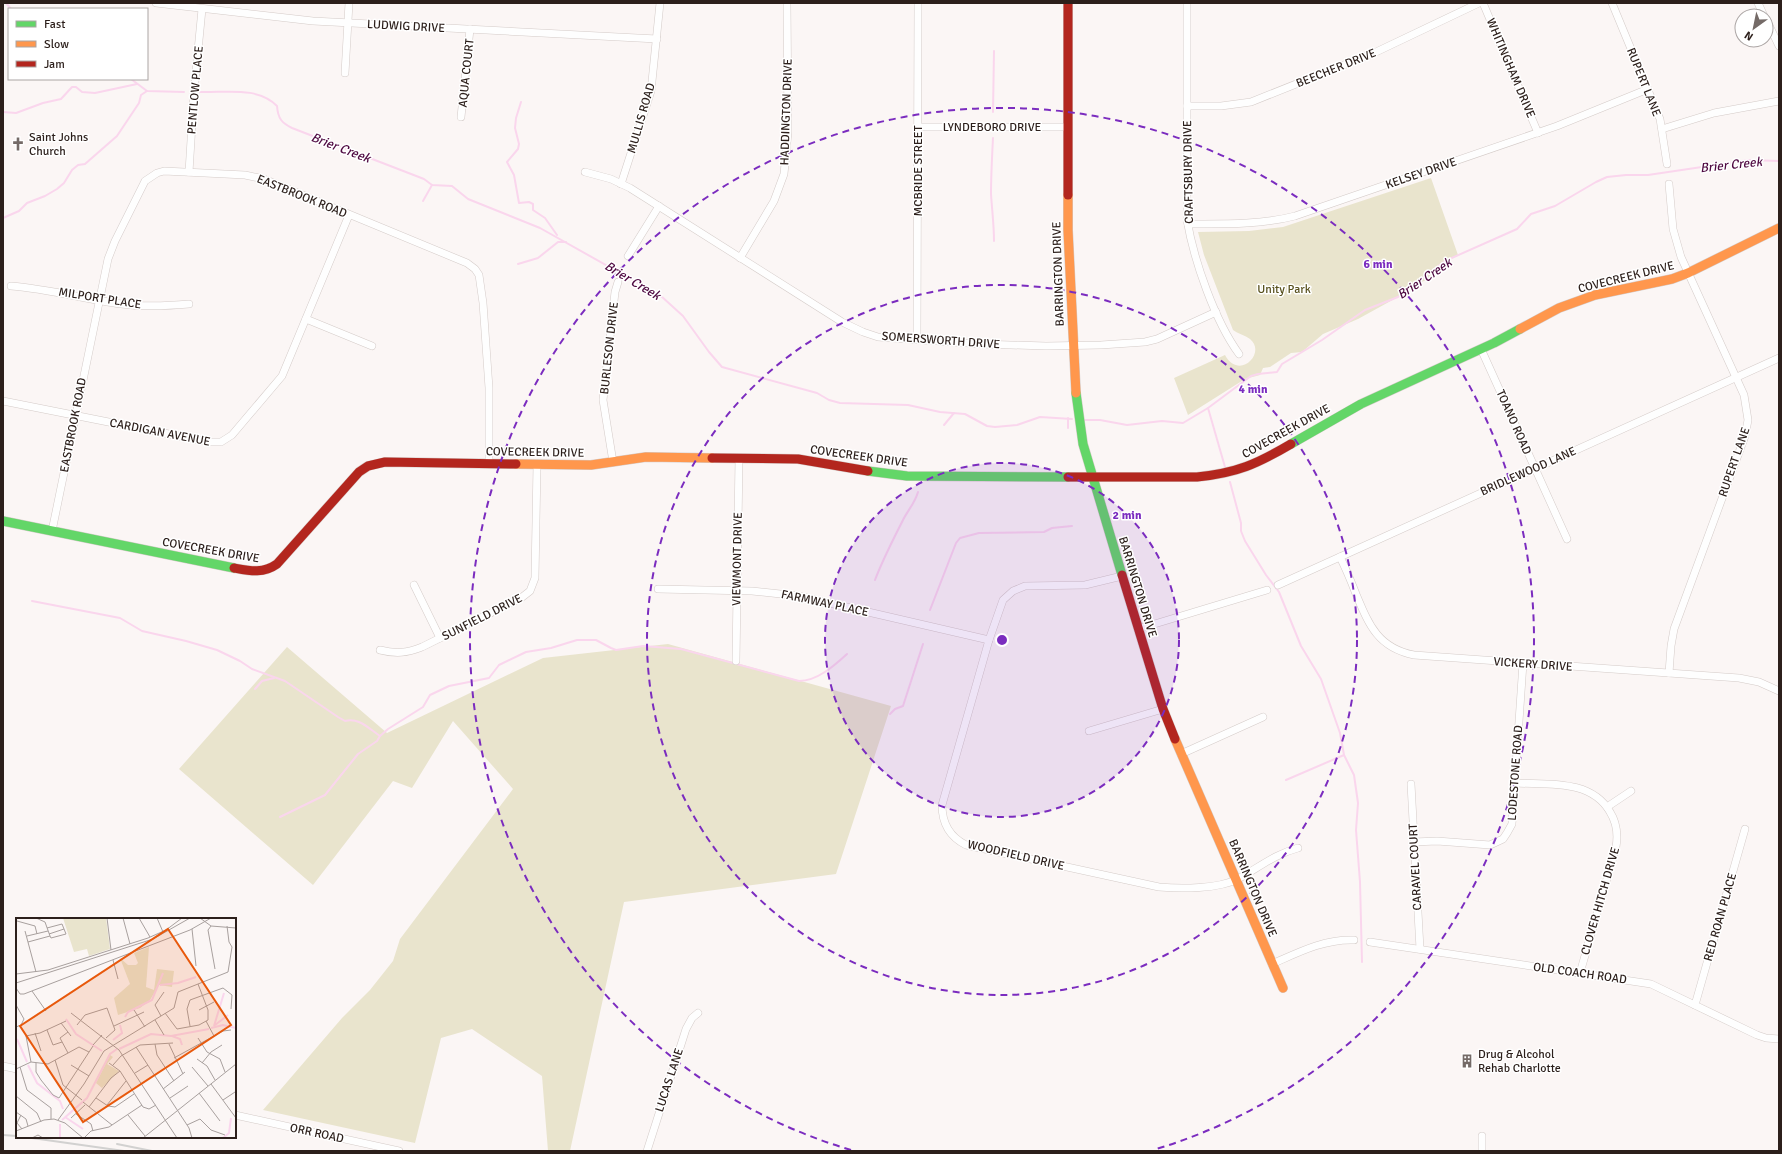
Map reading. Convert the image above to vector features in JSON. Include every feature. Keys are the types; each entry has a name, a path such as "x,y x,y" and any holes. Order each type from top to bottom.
{"street":[{"name":"LUDWIG DRIVE","path":"156,3 313,21 657,39"},
{"path":"345,73 349,3"},
{"name":"MULLIS ROAD","path":"621,184 651,91 660,3"},
{"name":"HADDINGTON DRIVE","path":"740,258 772,206 784,174 788,132 788,3"},
{"name":"MCBRIDE STREET","path":"917,340 918,3"},
{"name":"BARRINGTON DRIVE","path":"1068,3 1068,230 1077,408 1083,444 1163,708 1181,754 1283,988"},
{"name":"CRAFTSBURY DRIVE","path":"1187,3 1188,224 1196,259 1216,312 1229,340 1239,354"},
{"name":"BEECHER DRIVE","path":"1187,106 1221,106 1251,102 1376,52 1478,3"},
{"name":"WHITINGHAM DRIVE","path":"1483,3 1538,133"},
{"name":"RUPERT LANE","path":"1612,3 1648,89 1662,129 1667,164"},
{"name":"PENTLOW PLACE","path":"189,172 194,92 202,9"},
{"name":"AQUA COURT","path":"461,117 470,29"},
{"path":"1774,36 1779,46"},
{"name":"KELSEY DRIVE","path":"1188,224 1248,224 1281,220 1538,133 1648,89"},
{"path":"1662,129 1714,113 1779,101"},
{"name":"LYNDEBORO DRIVE","path":"918,127 1067,127"},
{"name":"EASTBROOK ROAD","path":"52,531 108,259 115,241 145,181 156,173 164,171 252,176 264,179 467,263 475,269 479,275 483,303 489,388 489,464"},
{"name":"SOMERSWORTH DRIVE","path":"585,172 621,184 659,206 849,326 878,336 981,344 1073,346 1145,342 1216,312"},
{"name":"RUPERT LANE","path":"1669,184 1676,241 1688,273 1746,403 1747,428 1674,629 1669,673"},
{"path":"628,256 659,206"},
{"name":"CARDIGAN AVENUE","path":"3,401 209,442 225,440 232,435 282,376 349,215"},
{"name":"COVECREEK DRIVE","path":"3,521 253,572 260,572 271,569 278,564 352,478 368,466 385,462 591,465 646,457 739,458 798,459 885,474 907,476 1197,478 1213,476 1242,470 1260,462 1361,404 1481,349 1538,318 1583,299 1625,288 1660,282 1688,273 1779,228"},
{"name":"BURLESON DRIVE","path":"613,462 603,400 615,292 618,282"},
{"name":"MILPORT PLACE","path":"11,286 41,289 135,305 190,304"},
{"path":"306,319 372,346"},
{"name":"TOANO ROAD","path":"1481,349 1567,539"},
{"name":"BRIDLEWOOD LANE","path":"1278,585 1779,358"},
{"name":"VIEWMONT DRIVE","path":"736,661 739,458"},
{"name":"SUNFIELD DRIVE","path":"380,650 398,653 422,647 521,598 530,591 535,578 537,464"},
{"name":"VICKERY DRIVE","path":"1340,557 1370,625 1380,638 1394,649 1414,655 1739,678 1759,682 1779,691"},
{"name":"WOODFIELD DRIVE","path":"1122,576 1085,586 1026,586 1009,594 999,607 942,805 942,815 945,824 957,840 966,845 1159,887 1190,888 1236,880 1279,854 1298,848"},
{"path":"414,585 440,638"},
{"name":"FARMWAY PLACE","path":"658,589 778,593 799,596 989,640"},
{"path":"1138,629 1267,590"},
{"name":"LODESTONE ROAD","path":"1414,842 1452,842 1483,845 1497,843 1508,834 1512,824 1516,783 1523,663"},
{"path":"1089,731 1163,708"},
{"path":"1181,754 1263,717"},
{"name":"CLOVER HITCH DRIVE","path":"1516,783 1575,787 1590,792 1599,798 1607,807 1616,826 1616,847 1580,973"},
{"name":"CARAVEL COURT","path":"1411,784 1420,949"},
{"path":"1607,807 1631,791"},
{"name":"RED ROAN PLACE","path":"1695,1005 1745,829"},
{"path":"1272,964 1324,942 1354,940"},
{"name":"OLD COACH ROAD","path":"1370,942 1650,984 1757,1035 1766,1038 1779,1039"},
{"name":"LUCAS LANE","path":"647,1151 686,1028 692,1018 698,1013"},
{"path":"3,1066 16,1069"},
{"name":"ORR ROAD","path":"236,1115 399,1151"},
{"path":"1482,1136 1482,1151"}],"green space":[{"name":"Unity Park","path":"1431,178 1458,255 1447,260 1427,280 1418,283 1398,297 1358,319 1323,334 1302,352 1291,353 1270,367 1263,368 1260,375 1245,379 1188,415 1174,378 1225,355 1231,362 1237,365 1244,365 1253,357 1255,351 1254,345 1250,339 1233,330 1204,255 1198,232 1249,231 1283,227"},
{"path":"668,644 891,706 836,874 624,902 570,1151 548,1151 542,1076 472,1029 441,1038 415,1143 263,1110 342,1018 370,990 393,961 400,939 513,789 453,721 412,788 393,781 313,885 179,769 287,647 387,733 543,658"}],"waterway":[{"name":"Brier Creek","path":"6,3 10,8"},
{"path":"993,112 994,51"},
{"name":"Brier Creek","path":"132,80 147,91 184,92"},
{"path":"3,112 16,113 43,103 61,99 72,87 76,87 82,92 95,93 137,84"},
{"path":"3,218 19,211 27,203 45,196 64,183 72,170 78,165 85,164 117,136 139,103 141,95 147,91"},
{"name":"Brier Creek","path":"200,92 241,92 260,96 277,106 278,114 281,120 292,128 424,179 432,185 452,186 468,199 540,228 661,296 683,316 709,352 722,367 817,393 829,400 840,403 908,405 940,412 965,414 987,426 995,427 1017,425 1040,417 1072,419"},
{"path":"521,102 516,118 515,128 519,144 518,149 507,162 514,175 519,203 529,202 533,204 533,210 545,218 557,235"},
{"path":"993,138 991,194 994,241"},
{"name":"Brier Creek","path":"1085,420 1100,420 1127,425 1162,421 1183,423 1208,408 1251,376 1277,372 1282,364 1322,340 1365,310 1398,297 1445,261 1517,229 1531,214 1555,206 1607,177 1648,175 1749,160 1779,161"},
{"path":"423,201 432,185"},
{"path":"518,264 538,258 558,242 566,242"},
{"path":"1208,408 1225,467"},
{"path":"944,425 954,413"},
{"path":"1068,418 1068,428"},
{"path":"1230,482 1241,523 1241,531 1245,541 1266,575 1279,592 1301,646 1321,679 1340,733 1344,755 1354,775 1358,803 1356,830 1360,882 1362,962"},
{"path":"875,580 892,542 918,492"},
{"path":"930,610 956,543 960,538 979,533 1044,532 1052,528 1072,526"},
{"path":"32,601 120,618 142,631 217,650 240,661 252,669 285,681 338,717 345,721 350,720 359,722 380,736"},
{"path":"280,817 325,795 358,754 377,741 388,729 423,707 430,695 449,686 489,678 499,665 526,652 551,648 577,640 596,640 616,650 643,646 681,649 799,681 819,676 847,654"},
{"path":"890,714 895,709 903,706 923,644"},
{"path":"255,689 262,681 274,678"},
{"path":"1286,780 1344,755"}],"railway":[{"path":"3,1135 16,1136"},
{"path":"32,1138 124,1151"},
{"path":"117,1144 152,1151"}],"traffic: fast":[{"path":"1291,444 1361,404 1494,343 1520,329"},
{"path":"1076,393 1083,444 1122,575"},
{"path":"868,471 907,476 1068,477"},
{"path":"3,521 234,568"}],"traffic: slow":[{"path":"1068,195 1068,230 1076,393"},
{"path":"1520,329 1559,308 1595,295 1672,279 1688,273 1779,228"},
{"path":"516,464 591,465 646,457 712,458"},
{"path":"1175,739 1283,988"}],"traffic: jam":[{"path":"1068,3 1068,195"},
{"path":"1068,477 1197,477 1211,475 1235,470 1257,462 1291,444"},
{"path":"712,458 798,459 868,471"},
{"path":"234,568 256,571 267,569 277,564 359,472 368,466 385,462 516,464"},
{"path":"1122,575 1163,709 1175,739"}],"place":[{"name":"Saint Johns Church","path":"18,144"},
{"name":"Drug & Alcohol Rehab Charlotte","path":"1467,1061"}]}
